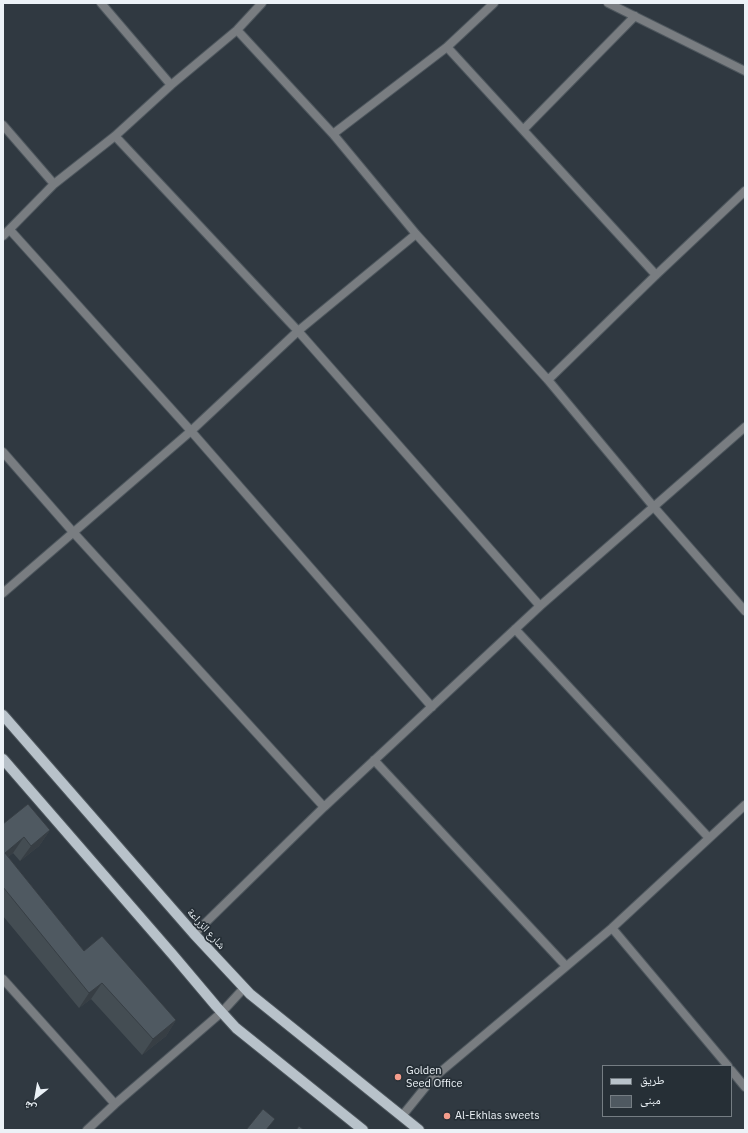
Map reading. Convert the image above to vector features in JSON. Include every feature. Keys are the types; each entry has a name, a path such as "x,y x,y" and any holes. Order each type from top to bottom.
{"main road":[{"name":"شارع الزراعة","path":"3,715 194,934 250,994 420,1130"},
{"path":"3,760 236,1028 363,1130"}],"street":[{"path":"101,3 171,85"},
{"path":"3,236 54,184 115,136 171,85 237,30 262,3"},
{"path":"333,134 447,47 494,3"},
{"path":"608,3 745,71"},
{"path":"523,130 635,16"},
{"path":"237,30 333,134 416,234 548,380 745,611"},
{"path":"447,47 656,275"},
{"path":"3,126 54,184"},
{"path":"115,136 298,331 540,606"},
{"path":"548,380 745,191"},
{"path":"10,230 191,431 432,707"},
{"path":"3,593 191,431 298,331 416,234"},
{"path":"194,934 324,807 515,629 745,427"},
{"path":"3,452 73,532 324,807"},
{"path":"515,629 709,838"},
{"path":"374,760 566,966"},
{"path":"402,1116 432,1078 612,928 745,805"},
{"path":"612,928 727,1065"},
{"path":"3,979 115,1104"},
{"path":"87,1130 222,1012 244,988"},
{"path":"732,1071 745,1087"}],"building":[{"path":"28,804 50,830 31,846 24,837 5,853 84,951 102,936 176,1020 153,1039 102,983 89,993 3,887 3,824"},
{"path":"263,1109 275,1119 266,1130 246,1130"},
{"path":"299,1126 304,1130 296,1130"}],"place":[{"name":"Golden Seed Office","path":"398,1077"},
{"name":"Al-Ekhlas sweets","path":"447,1116"}]}
